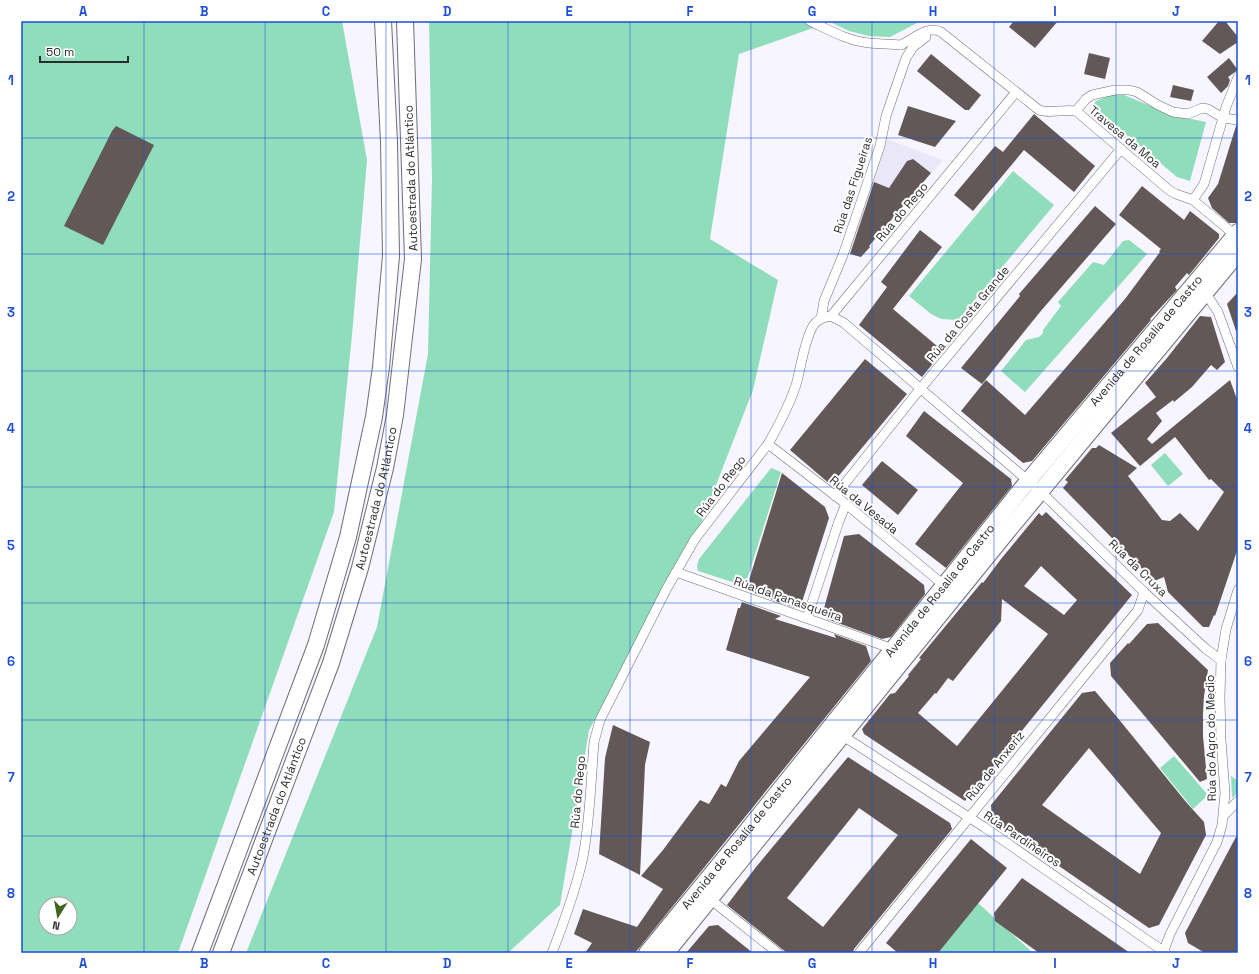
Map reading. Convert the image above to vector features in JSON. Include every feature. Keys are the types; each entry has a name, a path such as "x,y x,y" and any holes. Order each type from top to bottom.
{"highway":[{"name":"Autoestrada do Atlántico","path":"200,953 316,645 348,537 374,417 381,366 391,256 389,142 383,21"},
{"name":"Autoestrada do Atlántico","path":"220,953 331,663 360,568 385,468 395,415 413,259 405,21"},
{"name":"Avenida de Rosalía de Castro","path":"666,953 843,736 1034,486 1237,233"},
{"name":"Avenida de Rosalía de Castro","path":"647,953 944,586 1034,486 1238,253"}],"street":[{"path":"810,21 839,35 869,43 901,45 925,31 933,29 938,30"},
{"name":"Rúa das Figueiras","path":"821,318 824,301 843,255 880,146 886,116 906,58 913,46 938,30"},
{"name":"Travesa da Moa","path":"938,30 1038,110 1043,112 1064,110 1076,111 1169,190 1193,200 1237,233"},
{"path":"901,45 905,50 906,58"},
{"path":"1193,200 1204,184 1226,107 1238,77"},
{"path":"1076,111 1086,99 1099,92 1129,90 1137,92 1173,112 1188,114 1202,108 1208,109 1223,118 1238,120"},
{"name":"Rúa do Rego","path":"832,316 1016,92"},
{"name":"Rúa da Costa Grande","path":"835,496 921,389 1121,149"},
{"path":"1205,292 1218,312 1238,367"},
{"path":"821,318 832,316 844,323 1034,486"},
{"name":"Rúa do Rego","path":"552,953 570,902 583,856 586,840 594,742 600,720 676,572 695,539 768,444 777,429 792,397 811,330 821,318"},
{"name":"Rúa da Vesada","path":"768,444 846,504 944,586"},
{"name":"Rúa da Cruxa","path":"1034,486 1144,592 1206,649 1221,660"},
{"path":"808,618 846,504"},
{"name":"Rúa da Panasqueira","path":"676,572 893,649"},
{"name":"Rúa do Agro do Medio","path":"1164,952 1170,934 1217,842 1224,816 1225,781 1221,740 1220,697 1221,660 1226,629 1238,590"},
{"name":"Rúa de Anxeriz","path":"859,953 1138,610 1144,592"},
{"name":"Rúa Pardiñeiros","path":"843,736 969,818 1164,952"},
{"name":"Rúa do Agro do Medio","path":"1224,816 1238,801"},
{"path":"710,899 778,953"}],"shaded area":[{"path":"887,139 943,160 869,245 870,247 861,257 849,254"}],"green space":[{"path":"21,21 342,21 367,160 352,335 334,512 178,953 21,953"},
{"path":"429,21 916,21 917,23 890,37 869,36 849,31 830,22 739,54 710,239 778,280 753,390 695,539 589,730 560,905 508,953 246,953 377,627 428,354 432,180"},
{"path":"1111,95 1124,95 1172,115 1206,122 1190,181 1177,177 1092,106 1096,101"},
{"path":"1013,171 1054,205 958,320 941,319 931,314 909,296"},
{"path":"1129,240 1147,254 1025,392 1001,371 1026,340 1039,337 1043,333 1043,330 1061,306 1058,302 1093,262 1104,265 1123,241"},
{"path":"1165,453 1183,474 1168,486 1151,465"},
{"path":"771,468 781,472 745,586 698,571 697,566 699,559"},
{"path":"1174,756 1208,795 1193,809 1160,768"},
{"path":"1231,776 1238,781 1238,793 1232,798"},
{"path":"978,903 1033,953 936,953"}],"building":[{"path":"1014,21 1058,21 1035,48 1009,27"},
{"path":"1219,21 1225,21 1238,37 1238,42 1220,54 1202,41"},
{"path":"1089,53 1110,58 1105,79 1084,74"},
{"path":"931,54 981,95 969,110 965,110 917,71"},
{"path":"1229,58 1238,70 1228,77 1230,80 1228,86 1221,93 1207,77"},
{"path":"1173,85 1194,90 1191,101 1170,97"},
{"path":"908,106 956,121 935,147 898,135"},
{"path":"1034,114 1095,166 1074,192 1024,150 973,211 954,195 995,146 1003,152"},
{"path":"116,126 154,145 103,245 64,226 112,131"},
{"path":"1236,126 1238,126 1238,223 1229,223 1212,208 1208,198 1218,184"},
{"path":"913,159 931,173 861,257 850,254 874,182 889,188 907,161"},
{"path":"1142,186 1184,220 1190,211 1219,234 1219,238 1189,275 1187,273 1175,287 1177,290 1150,319 1151,320 1032,461 1023,463 961,411 986,380 1025,415 1125,299 1161,249 1119,215"},
{"path":"1095,206 1116,224 1040,312 982,384 961,368 1020,296 1019,294"},
{"path":"920,230 942,247 893,309 943,351 922,377 859,325 887,287 881,282"},
{"path":"1238,292 1238,331 1236,331 1227,304"},
{"path":"1200,316 1211,317 1225,362 1217,370 1211,365 1192,387 1174,402 1173,400 1156,413 1162,421 1147,439 1152,444 1230,380 1238,402 1238,548 1215,616 1214,615 1209,627 1203,627 1168,592 1164,577 1154,581 1063,488 1068,482 1065,480 1092,448 1096,448 1099,445 1137,468 1128,476 1162,520 1170,521 1180,513 1198,531 1224,492 1211,479 1209,480 1175,437 1140,466 1111,433 1156,397 1145,383"},
{"path":"865,359 907,394 831,485 790,450"},
{"path":"924,411 1011,479 1012,486 946,568 915,544 963,483 906,436"},
{"path":"882,461 918,490 898,515 862,485"},
{"path":"782,473 825,507 829,518 801,605 795,608 746,590"},
{"path":"1046,512 1132,595 965,801 864,734 862,729 890,694 895,693 909,676 908,675 921,659 919,658 982,582 983,583 1039,513 1042,516","holes":["1041,566 1077,600 1064,615 1024,586","1002,599 1048,634 957,746 918,713 935,693 936,694 948,678 953,681 1001,621"]},
{"path":"859,534 924,585 925,594 891,637 882,639 827,619 823,612 844,536"},
{"path":"742,602 781,616 775,619 836,638 834,634 866,646 871,661 635,953 585,953 592,943 574,934 583,909 637,927 663,889 641,876 663,850 700,800 709,804 721,784 726,787 739,761 810,677 726,650 738,608 740,608"},
{"path":"1158,623 1208,670 1203,713 1203,736 1207,779 1200,782 1111,676 1110,663 1147,624"},
{"path":"1095,691 1204,822 1206,835 1159,925 1149,928 992,820 991,805 1082,693","holes":["1089,748 1161,833 1140,874 1042,805"]},
{"path":"613,725 650,742 645,765 640,875 599,854 605,758"},
{"path":"848,757 950,823 952,829 854,949 853,953 787,953 727,905 756,867","holes":["859,808 898,835 823,927 787,898"]},
{"path":"1238,833 1238,953 1205,953 1188,943 1185,933"},
{"path":"971,839 1007,868 938,953 898,953 886,943"},
{"path":"1022,878 1130,953 1039,953 995,921 994,913"},
{"path":"718,925 753,953 686,953 709,926"}]}
